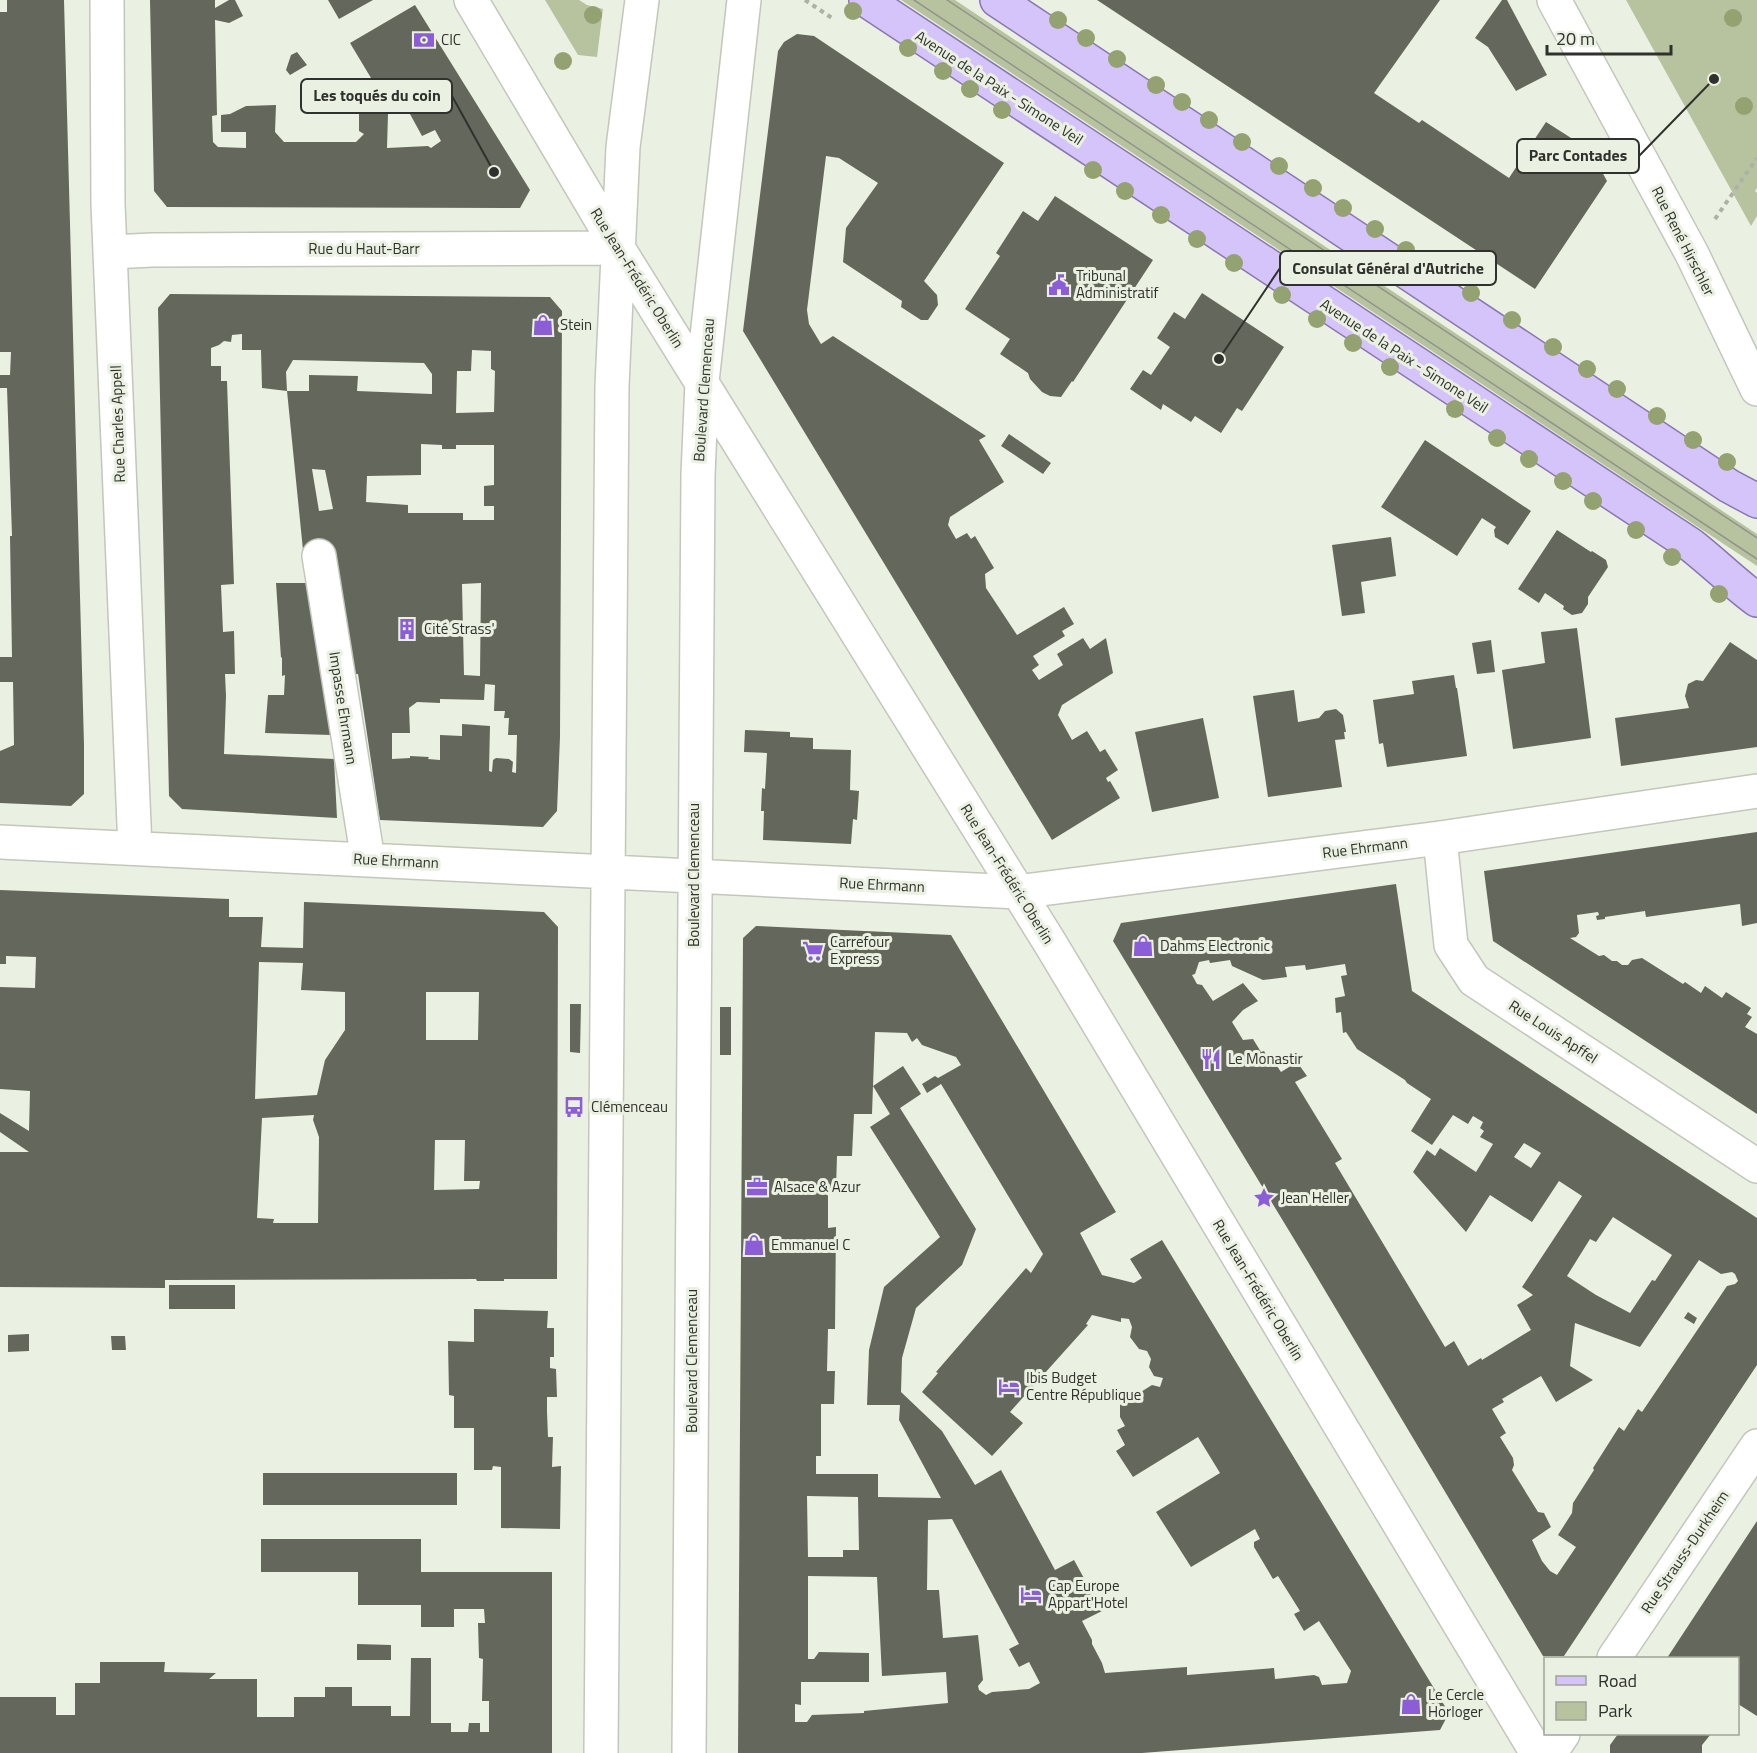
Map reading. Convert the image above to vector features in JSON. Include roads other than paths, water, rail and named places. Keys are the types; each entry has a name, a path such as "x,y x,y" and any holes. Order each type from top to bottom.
{"main road":[{"name":"Avenue de la Paix - Simone Veil","path":"866,0 1691,545 1757,600"},
{"path":"997,0 1719,479 1757,501"}],"street":[{"name":"Rue Charles Appell","path":"107,0 108,204 135,848"},
{"name":"Rue Jean-Frédéric Oberlin","path":"471,0 618,248 1018,892 1537,1753"},
{"path":"602,1753 612,386 623,147 642,0"},
{"name":"Boulevard Clemenceau","path":"689,1753 698,475 702,382 744,0"},
{"name":"Rue René Hirschler","path":"1554,0 1692,254 1757,389"},
{"name":"Rue du Haut-Barr","path":"111,252 618,248"},
{"name":"Impasse Ehrmann","path":"319,556 368,860"},
{"name":"Rue Ehrmann","path":"0,842 1018,892 1440,838 1757,791"},
{"name":"Rue Louis Apffel","path":"1440,838 1451,945 1474,981 1757,1166"},
{"name":"Rue Strauss-Durkheim","path":"1615,1657 1757,1446"},
{"path":"1550,1753 1562,1735"}],"tram line":[{"path":"914,0 1757,559"},
{"path":"947,0 1757,538"}],"place":[{"name":"CIC","path":"424,40"},
{"name":"Parc Contades","path":"1714,79"},
{"name":"Les toqués du coin","path":"494,172"},
{"name":"Tribunal Administratif","path":"1059,285"},
{"name":"Stein","path":"543,325"},
{"name":"Consulat Général d'Autriche","path":"1219,359"},
{"name":"Cité Strass'","path":"407,629"},
{"name":"Dahms Electronic","path":"1143,946"},
{"name":"Carrefour Express","path":"813,951"},
{"name":"Le Monastir","path":"1211,1059"},
{"name":"Clémenceau","path":"574,1107"},
{"name":"Alsace & Azur","path":"757,1187"},
{"name":"Jean Heller","path":"1264,1198"},
{"name":"Emmanuel C","path":"754,1245"},
{"name":"Ibis Budget Centre République","path":"1009,1387"},
{"name":"Cap Europe Appart'Hotel","path":"1031,1595"},
{"name":"Le Cercle Horloger","path":"1411,1704"}]}
